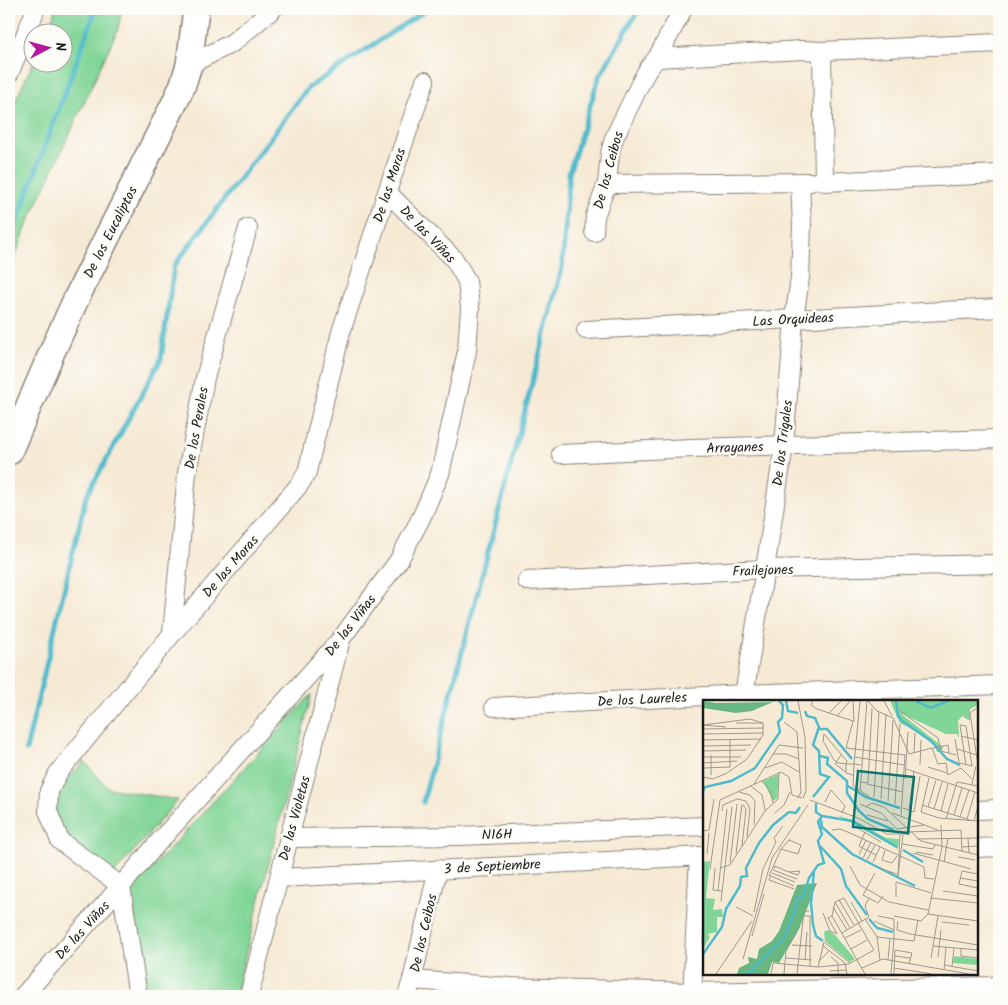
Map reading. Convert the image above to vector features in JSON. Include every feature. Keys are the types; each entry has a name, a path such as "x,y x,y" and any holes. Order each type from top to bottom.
{"street":[{"name":"De los Eucaliptos","path":"9,452 44,368 76,299 183,84 189,65 196,9"},
{"path":"189,65 232,43 273,9"},
{"name":"De los Ceibos","path":"594,232 595,216 607,184 610,153 614,138 641,82 657,58 683,9"},
{"path":"9,74 34,14"},
{"path":"657,58 803,50 822,51 999,43"},
{"path":"822,51 824,182"},
{"name":"De las Moras","path":"121,886 60,841 48,811 49,791 58,774 172,634 304,478 341,332 424,81"},
{"path":"607,184 824,182 999,174"},
{"name":"De los Trigales","path":"743,697 784,445 794,320 800,278 802,225 800,182"},
{"name":"De las Viñas","path":"23,996 341,639 399,560 422,516 440,474 467,351 470,308 467,281 454,259 387,192"},
{"name":"De los Perales","path":"172,634 188,473 205,378 248,228"},
{"name":"Las Orquideas","path":"586,330 999,308"},
{"name":"Arrayanes","path":"561,454 692,448 999,439"},
{"name":"Frailejones","path":"527,581 765,569 999,564"},
{"name":"De las Violetas","path":"249,996 341,639"},
{"name":"De los Laureles","path":"494,707 999,685"},
{"path":"978,810 999,809"},
{"name":"N16H","path":"289,838 458,836 703,826"},
{"path":"978,848 999,847"},
{"path":"692,994 701,856"},
{"name":"3 de Septiembre","path":"279,878 701,856"},
{"name":"De los Ceibos","path":"409,988 438,869"},
{"path":"121,886 138,996"},
{"path":"409,988 509,987 692,994 999,986"}],"green space":[{"path":"55,9 122,9 118,29 26,228 9,275 9,114 29,72 72,72 72,22 52,22"},
{"path":"312,694 235,996 148,996 131,891"},
{"path":"84,761 108,788 178,800 114,874 63,836 55,815 58,795 67,780"}],"waterway":[{"path":"9,243 96,9"},
{"path":"26,750 86,497 161,359 174,266 308,88 427,9"},
{"path":"423,802 562,268 569,173 599,77 639,9"}]}
